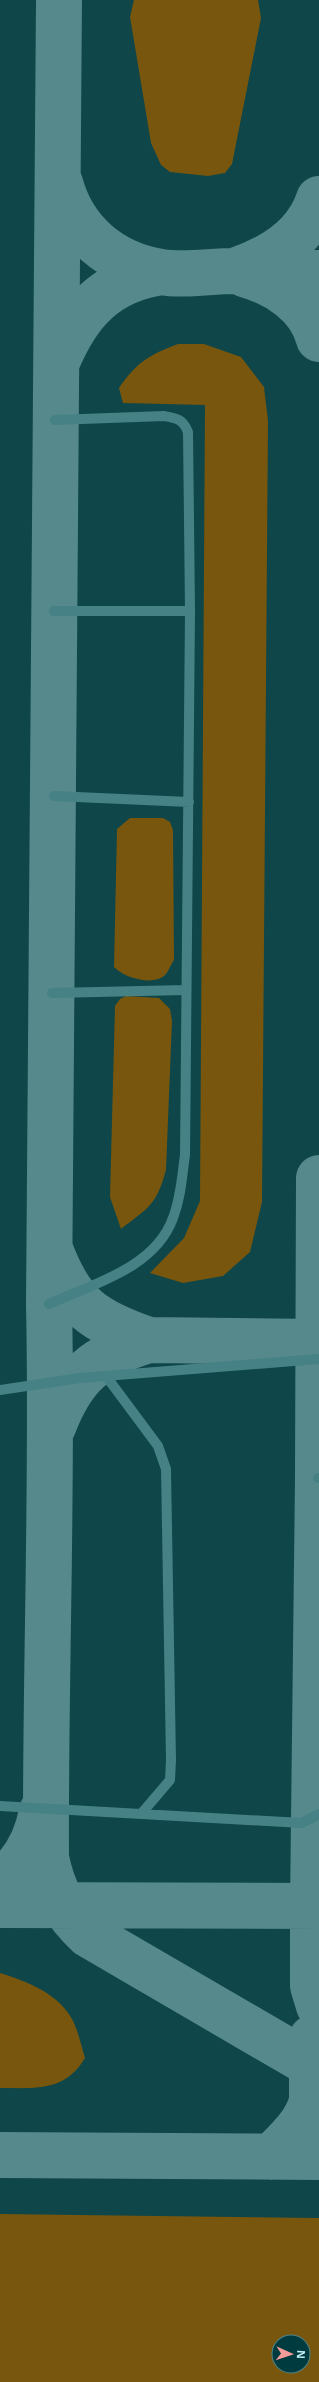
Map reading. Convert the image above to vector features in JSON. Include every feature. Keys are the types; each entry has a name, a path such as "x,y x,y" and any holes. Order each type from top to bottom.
{"lane":[{"path":"49,1304 134,1266 166,1234 173,1218 181,1191 185,1155 189,802 190,610 188,432 185,423 164,416 55,420"},
{"path":"54,611 190,610"},
{"path":"54,796 189,802"},
{"path":"52,993 186,990"},
{"path":"0,1390 106,1376 319,1359"},
{"path":"106,1376 158,1446 166,1468 171,1760 170,1780 141,1814"},
{"path":"0,1806 302,1823 319,1814"}],"shaded area":[{"path":"134,0 258,0 261,18 232,164 225,173 208,176 170,172 161,165 151,143 130,17"},
{"path":"178,344 204,344 241,357 264,387 268,421 262,1202 250,1252 223,1276 183,1283 150,1273 184,1238 200,1201 205,405 123,403 119,388 144,360"},
{"path":"130,818 163,818 170,822 173,830 174,960 166,974 155,980 140,980 125,975 114,967 117,829"},
{"path":"126,996 159,998 170,1009 172,1021 166,1170 155,1199 145,1210 121,1229 110,1197 115,1006 120,999"},
{"path":"0,1973 31,1984 50,1995 66,2010 72,2019 78,2033 85,2058 77,2069 68,2077 48,2086 0,2088"},
{"path":"0,2214 319,2218 319,2382 0,2382"}],"taxiway":[{"path":"59,0 49,1304 50,1511 46,1858 52,1881 66,1909 89,1935 319,2069"},
{"path":"60,183 66,201 84,231 110,253 126,262 143,268 179,274 234,271 319,273"},
{"path":"237,270 263,259 287,244 306,224 319,199"},
{"path":"57,362 65,344 75,328 85,313 97,301 125,282 162,272"},
{"path":"244,274 279,289 300,305 315,327 319,339"},
{"path":"319,1178 318,1478 313,1905 313,1986 319,2006"},
{"path":"50,1249 66,1285 86,1309 113,1326 149,1340 319,1342"},
{"path":"53,1427 69,1393 78,1380 89,1370 114,1353 149,1340"},
{"path":"0,1881 23,1859 37,1831 42,1811"},
{"path":"0,1905 319,1906"},
{"path":"271,2157 296,2131 305,2117 312,2101 312,2038"},
{"path":"0,2155 319,2157"}]}
